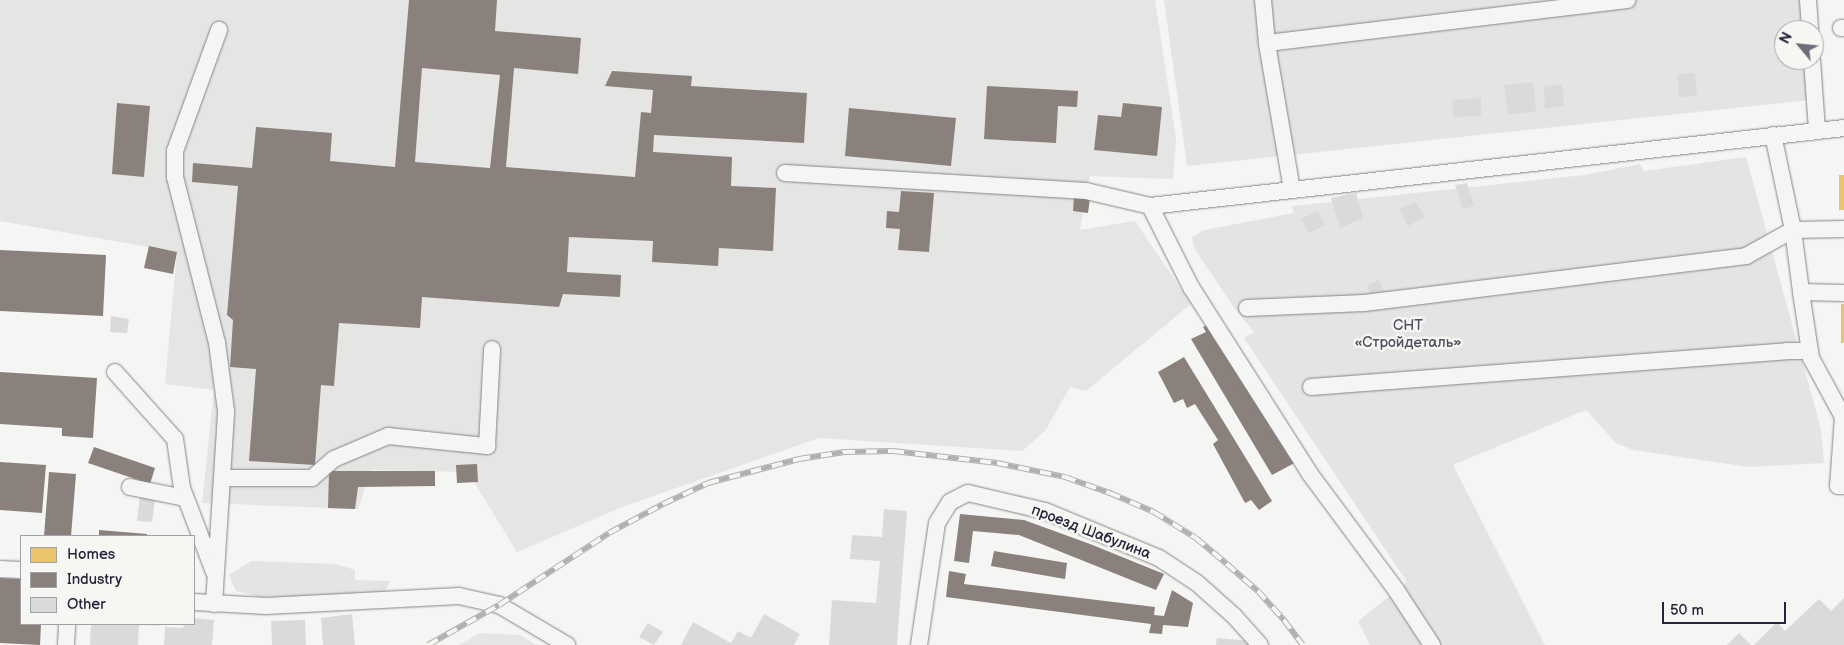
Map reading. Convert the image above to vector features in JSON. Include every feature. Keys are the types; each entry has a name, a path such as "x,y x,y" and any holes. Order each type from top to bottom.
{"street":[{"path":"1263,0 1267,43 1292,190"},
{"path":"1267,43 1627,0"},
{"path":"1808,0 1809,20"},
{"path":"214,604 226,411 217,344 176,177 175,151 219,30"},
{"path":"1813,70 1817,129"},
{"path":"786,173 1086,191 1150,206 1817,129 1844,128"},
{"path":"1773,135 1793,230 1811,358 1843,417 1838,486 1844,486"},
{"path":"1150,206 1191,287 1310,474 1396,590 1432,645"},
{"path":"1247,308 1364,303 1746,256 1793,230 1844,228"},
{"path":"1801,292 1844,293"},
{"path":"222,478 312,478 334,459 388,436 487,446 492,349"},
{"path":"1311,387 1768,352 1810,351"},
{"path":"115,372 175,439 182,488 216,576"},
{"path":"130,487 185,498"},
{"name":"проезд Шабулина","path":"919,645 937,522 950,502 968,493 1045,510 1158,558 1197,583 1234,616 1260,645"},
{"path":"0,569 20,570"},
{"path":"195,602 266,606 459,596 499,605 566,645"},
{"path":"66,645 67,625"}],"shaded area":[{"path":"0,0 1155,0 1176,138 1173,179 1090,176 1080,230 1135,221 1191,304 1086,391 1070,387 1045,431 1022,451 819,438 622,507 517,552 468,472 371,470 358,509 202,503 214,390 165,384 177,252 0,221"},
{"path":"480,633 520,635 536,645 459,645"}],"green space":[{"path":"1164,0 1803,0 1804,20 1774,20 1774,70 1808,70 1810,100 1187,166"},
{"name":"СНТ «Стройдеталь»","path":"1746,157 1821,429 1824,463 1749,467 1633,450 1616,443 1586,410 1453,465 1545,645 1370,645 1358,621 1407,582 1244,338 1254,332 1233,306 1194,248 1192,237 1204,230 1294,213 1292,206 1584,175 1640,164 1644,171"},
{"path":"251,561 336,564 355,570 355,580 390,581 383,595 302,598 260,597 236,591 229,575"}],"building: Homes":[{"path":"1839,175 1844,175 1844,210 1839,210"},
{"path":"1841,304 1844,304 1844,343 1841,343"}],"building: Industry":[{"path":"409,0 497,0 495,31 581,38 578,74 514,68 506,167 635,177 641,112 651,113 653,90 605,86 612,71 692,76 691,86 807,93 804,143 654,135 653,152 732,157 731,186 776,188 773,251 719,248 718,266 652,262 653,241 569,237 567,272 621,275 620,297 563,294 559,307 422,297 420,328 339,323 334,386 321,385 315,465 249,461 256,369 230,367 233,320 227,315 238,186 192,182 193,163 252,168 256,127 332,133 330,161 395,167","holes":["422,68 500,75 490,168 415,162"]},
{"path":"987,86 1078,91 1077,107 1058,106 1056,143 984,139"},
{"path":"117,103 150,106 144,177 112,174"},
{"path":"1123,103 1162,107 1157,156 1094,150 1098,115 1121,117"},
{"path":"849,108 956,118 951,166 845,156"},
{"path":"901,191 934,193 929,252 898,250 900,229 886,228 887,211 899,212"},
{"path":"1074,196 1090,198 1088,213 1073,211"},
{"path":"149,246 177,252 173,274 144,268"},
{"path":"0,250 106,255 103,316 0,311"},
{"path":"1219,320 1302,459 1272,475 1191,339 1206,332 1203,327"},
{"path":"1184,357 1272,501 1259,510 1251,500 1245,503 1213,444 1218,440 1195,404 1187,408 1183,399 1174,403 1158,372"},
{"path":"0,372 97,378 93,438 62,436 62,428 0,424"},
{"path":"94,447 155,468 150,484 88,463"},
{"path":"0,462 46,465 42,513 0,510"},
{"path":"477,464 478,482 457,483 456,465"},
{"path":"329,471 435,471 435,486 358,487 355,509 328,508"},
{"path":"49,472 76,474 71,535 44,535"},
{"path":"960,514 1024,520 1164,574 1156,590 1019,535 973,531 969,563 954,561"},
{"path":"99,530 147,534 147,535 99,535"},
{"path":"994,551 1067,563 1065,579 991,566"},
{"path":"949,571 966,574 964,584 1155,607 1154,615 1164,616 1172,590 1193,603 1188,627 1163,625 1162,634 1149,633 1151,624 946,597"},
{"path":"0,578 20,579 20,625 41,625 40,645 0,643"}],"building: Other":[{"path":"1695,73 1697,96 1678,97 1678,74"},
{"path":"1533,82 1536,111 1508,115 1504,85"},
{"path":"1562,85 1564,106 1545,109 1544,86"},
{"path":"1481,98 1481,116 1454,117 1452,100"},
{"path":"1467,183 1474,206 1463,209 1455,185"},
{"path":"1356,193 1363,218 1340,228 1331,198"},
{"path":"1415,202 1425,217 1408,226 1399,209"},
{"path":"1318,211 1325,225 1309,233 1301,219"},
{"path":"1379,280 1386,295 1373,300 1367,285"},
{"path":"111,316 129,319 127,333 110,332"},
{"path":"140,496 155,498 152,522 137,521"},
{"path":"884,509 907,511 897,645 829,645 832,600 876,603 880,561 850,559 852,535 882,537"},
{"path":"1844,598 1844,645 1754,645 1777,622 1785,631 1819,599 1831,611"},
{"path":"352,614 355,645 323,645 321,618"},
{"path":"764,614 800,634 794,645 681,645 693,622 731,643 738,631 751,638"},
{"path":"195,618 214,620 212,645 164,645 165,627 183,628 184,625 195,625"},
{"path":"305,620 306,645 272,645 271,621"},
{"path":"648,623 663,632 654,645 639,637"},
{"path":"91,625 139,625 138,645 90,645"},
{"path":"1739,633 1751,645 1727,645"},
{"path":"1217,638 1252,641 1252,645 1216,645"}],"railway":[{"path":"428,645 499,605 609,533 663,504 708,483 799,459 844,452 893,451 997,463 1065,477 1110,493 1154,512 1196,538 1258,591 1303,645"}]}
